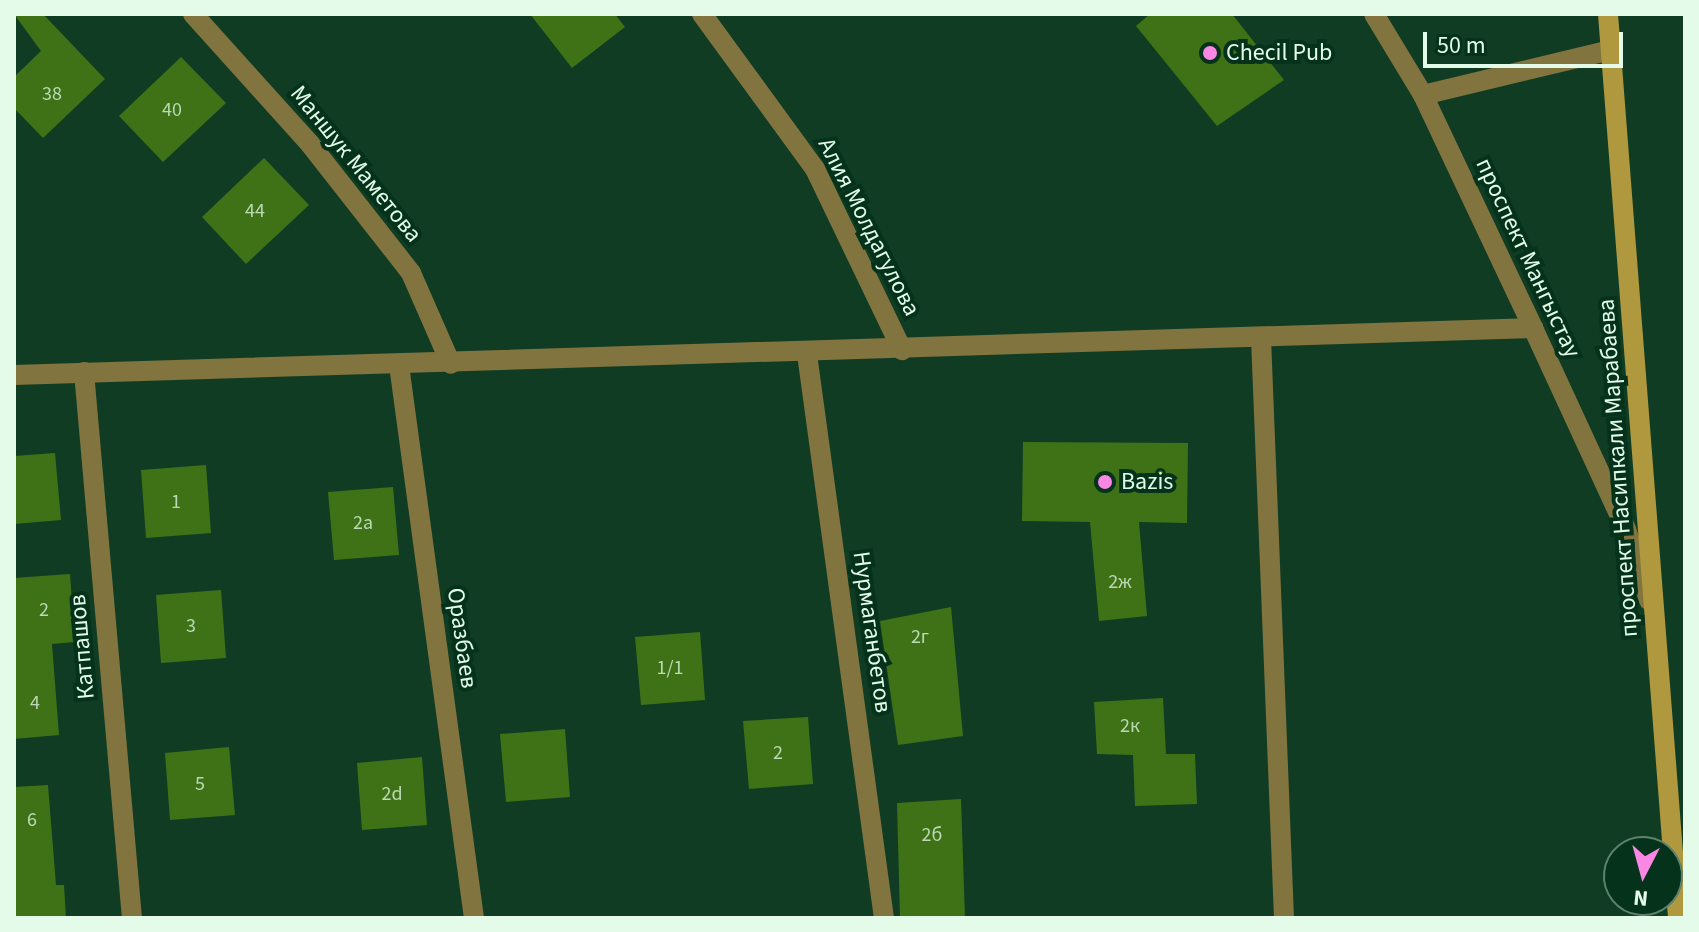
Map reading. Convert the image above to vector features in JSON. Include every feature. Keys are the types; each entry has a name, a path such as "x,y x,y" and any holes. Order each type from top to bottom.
{"main road":[{"name":"проспект Насипкали Марабаева","path":"1608,14 1678,918"}],"street":[{"name":"Маншук Маметова","path":"193,14 310,144 411,273 451,364"},
{"name":"Алия Молдагулова","path":"702,14 815,169 902,350"},
{"name":"проспект Мангыстау","path":"1374,14 1423,95 1533,328 1626,529 1655,620"},
{"path":"1423,95 1610,50"},
{"path":"14,375 807,354 1533,328"},
{"path":"1261,338 1284,918"},
{"name":"Нурмаганбетов","path":"807,354 884,918"},
{"name":"Оразбаев","path":"399,365 474,918"},
{"name":"Катпашов","path":"84,372 132,918"}],"building":[{"path":"14,14 43,14 105,79 43,138 14,108 14,77 41,51"},
{"path":"530,14 615,14 625,27 572,68"},
{"name":"Checil Pub","path":"1150,14 1232,14 1284,80 1217,126 1136,26"},
{"path":"181,57 226,103 163,162 119,116"},
{"path":"264,158 309,205 246,264 202,217"},
{"name":"Bazis","path":"1023,442 1188,443 1187,523 1139,522 1147,616 1099,621 1090,522 1022,521"},
{"path":"55,453 61,520 14,524 14,456"},
{"path":"206,465 211,533 146,538 141,470"},
{"path":"393,487 399,555 334,560 328,492"},
{"path":"70,574 75,642 52,644 59,735 14,739 14,578"},
{"path":"221,590 226,658 161,663 156,595"},
{"path":"951,607 963,736 898,745 880,621"},
{"path":"700,632 705,700 641,705 635,637"},
{"path":"1163,698 1166,754 1195,754 1197,804 1135,806 1133,755 1097,754 1094,702"},
{"path":"808,717 813,784 749,789 743,721"},
{"path":"565,729 570,797 506,802 500,734"},
{"path":"229,747 235,815 170,820 165,753"},
{"path":"422,757 427,825 362,830 357,763"},
{"path":"48,785 56,885 64,885 66,918 14,918 14,787"},
{"path":"961,799 965,918 900,918 897,803"}],"place":[{"name":"Checil Pub","path":"1210,53"},
{"name":"Bazis","path":"1105,482"}]}
